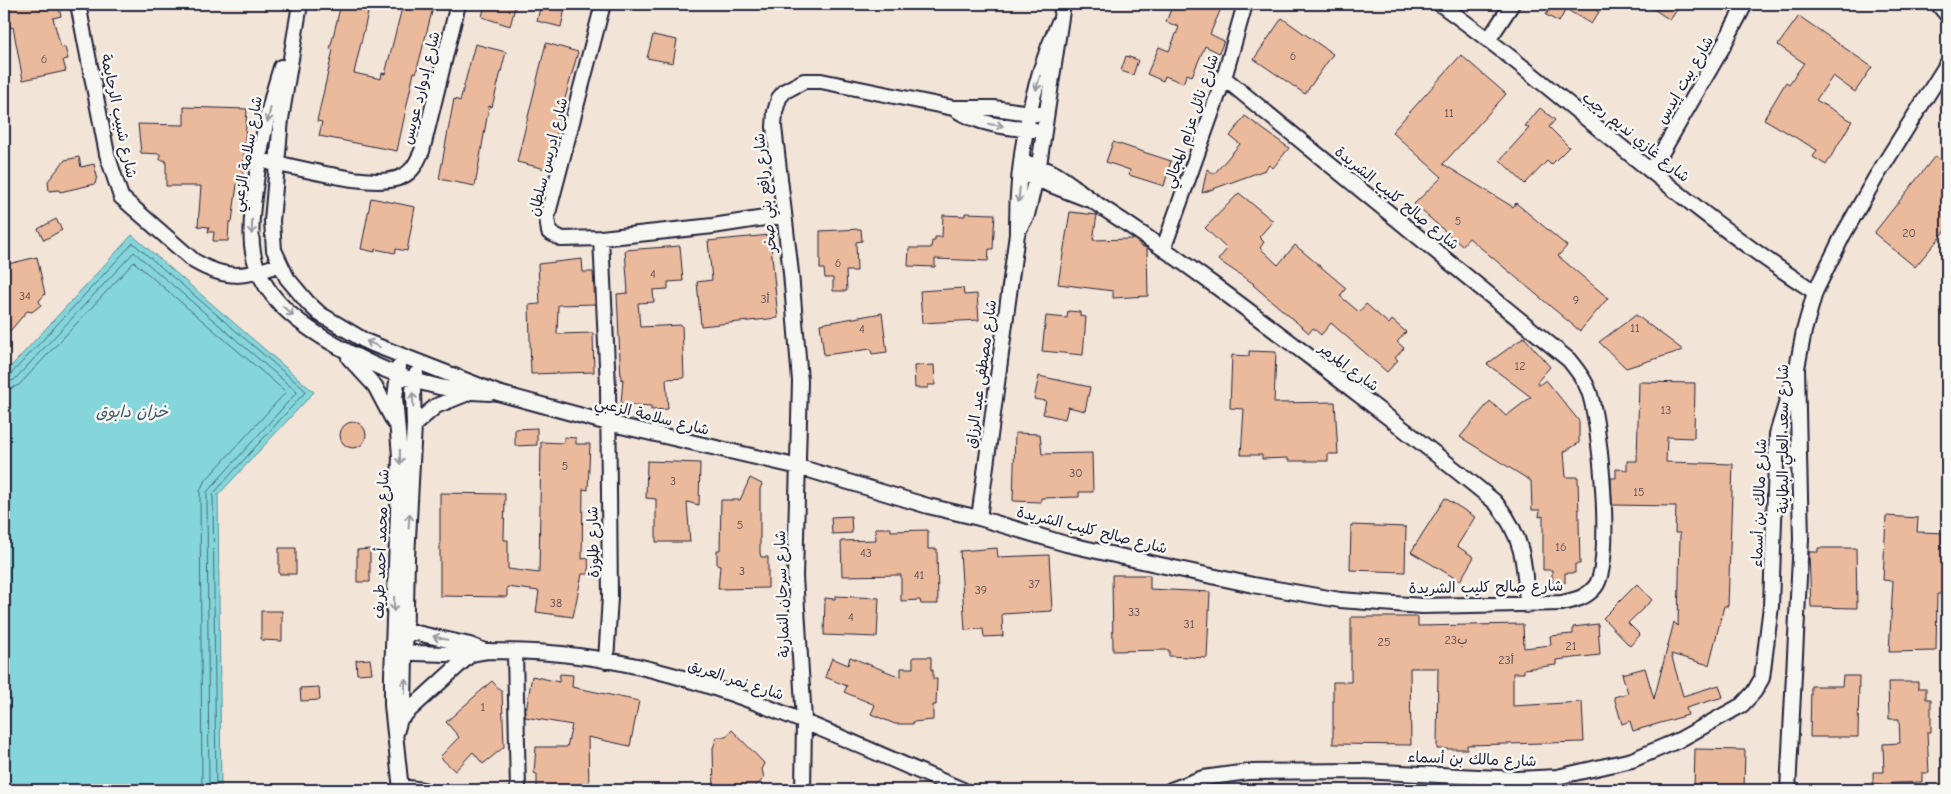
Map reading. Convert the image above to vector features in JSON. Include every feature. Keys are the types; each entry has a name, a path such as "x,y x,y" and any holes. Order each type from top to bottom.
{"street":[{"name":"شارع شبيب الرحايمة","path":"78,4 107,154 121,197 194,261 207,269 220,274 235,275 259,272 280,264"},
{"name":"شارع سلامة الزعبي","path":"300,4 284,92 272,237 280,264 296,291 320,314 367,342 498,393 608,423 799,467"},
{"name":"شارع إدوارد عويس","path":"259,161 367,181 385,181 401,178 412,170 422,151 458,4"},
{"name":"شارع إدريس سلطان","path":"602,4 550,205 547,227 549,232 554,237 562,239 601,238 713,226 784,215"},
{"path":"1059,22 1063,4"},
{"name":"شارع نائل عزام المجالي","path":"1164,247 1224,78 1245,4"},
{"name":"شارع غازي نديم رجب","path":"1440,4 1489,39 1651,171 1780,270 1815,292"},
{"path":"1489,39 1512,4"},
{"name":"شارع بيت إيدس","path":"1651,171 1721,50 1745,4"},
{"path":"1938,4 1947,15"},
{"name":"شارع مصطفى عبد الرزاق","path":"979,518 1017,234 1026,129 1050,42 1059,22"},
{"name":"شارع مصطفى عبد الرزاق","path":"1017,234 1027,215 1038,172 1045,115 1058,44 1059,22"},
{"name":"شارع سلامة الزعبي","path":"294,35 276,81 259,161 252,231 252,247 259,272 282,306 312,331 334,344 397,375 451,390 470,393 498,393"},
{"name":"شارع سعد العلي البطاينة","path":"1788,790 1801,539 1796,368 1815,292 1835,250 1876,177 1947,64"},
{"name":"شارع صالح كليب الشريدة","path":"799,467 928,506 979,518 1066,544 1252,585 1340,600 1422,606 1527,605 1562,603 1584,598 1596,587 1602,570 1604,544 1598,427 1588,388 1581,376 1569,360 1224,78"},
{"name":"شارع رافع بني صخر","path":"799,467 800,381 784,215 775,146 775,112 779,98 792,85 804,81 821,81 952,108 971,106 1045,115"},
{"name":"شارع رافع بني صخر","path":"952,108 966,117 987,124 1043,130"},
{"name":"شارع المرمر","path":"1022,167 1038,172 1088,199 1164,247 1496,502 1510,519 1518,537 1526,574 1527,605"},
{"name":"شارع طلوزة","path":"601,238 608,386 610,597 606,661"},
{"path":"334,344 366,373 375,386 397,429"},
{"name":"شارع محمد أحمد طريف","path":"396,734 403,716 400,653 400,456 395,398 401,356"},
{"name":"شارع محمد أحمد طريف","path":"400,629 407,558 414,425 414,380 418,363"},
{"name":"شارع مالك بن أسماء","path":"1171,790 1203,778 1248,772 1362,771 1517,779 1557,777 1632,760 1679,740 1742,705 1754,692 1763,671 1771,606 1777,434 1796,368"},
{"path":"414,425 436,406 470,393"},
{"name":"شارع سرحان النمارنة","path":"799,467 795,577 804,720 803,790"},
{"name":"شارع نمر العريق","path":"400,629 470,645 486,651"},
{"name":"شارع نمر العريق","path":"400,653 471,654 486,651 579,656 658,672 741,697 804,720 963,790"},
{"name":"شارع محمد أحمد طريف","path":"400,653 392,705 401,789"},
{"path":"515,653 518,790"},
{"path":"403,716 433,686 471,654"},
{"path":"401,789 423,790"}],"water":[{"name":"خزان دابوق","path":"132,235 314,392 218,495 221,790 4,790 4,374"}],"building":[{"path":"4,4 58,4 61,16 53,18 61,48 65,47 68,59 63,60 66,71 23,80 13,27 9,28"},
{"path":"341,4 370,4 354,73 381,79 382,73 385,74 403,4 434,4 416,73 414,72 397,151 319,136 322,122 317,121 333,50 330,49"},
{"path":"485,4 516,4 510,26 482,17"},
{"path":"541,4 566,4 561,27 537,21"},
{"path":"1173,4 1223,4 1210,34 1224,41 1219,53 1205,46 1192,76 1187,74 1183,83 1165,76 1163,81 1147,74 1159,47 1169,51 1179,27 1166,22"},
{"path":"1553,4 1600,4 1596,10 1599,12 1591,24 1566,9 1559,22 1546,15"},
{"path":"1646,4 1681,4 1670,20"},
{"path":"1799,16 1872,67 1855,92 1833,76 1816,100 1852,121 1826,165 1813,157 1817,150 1764,119 1786,82 1789,84 1804,63 1778,45"},
{"path":"1282,18 1333,54 1305,94 1254,59"},
{"path":"653,35 677,40 673,63 647,58"},
{"path":"546,43 578,52 559,120 550,170 517,162"},
{"path":"475,44 506,52 492,107 489,106 475,186 439,179 454,99 460,101"},
{"path":"1461,55 1506,94 1443,164 1513,207 1516,203 1567,246 1558,256 1608,298 1580,331 1469,238 1462,246 1414,204 1442,177 1392,132"},
{"path":"1126,56 1138,60 1133,75 1121,71"},
{"path":"184,107 247,109 242,185 237,184 232,222 229,222 228,241 213,241 214,232 208,232 209,227 198,226 201,186 166,186 165,160 160,160 160,154 141,153 138,124 184,125"},
{"path":"1540,108 1555,120 1549,127 1569,147 1551,165 1547,161 1525,184 1500,160 1529,128 1525,126"},
{"path":"1245,116 1289,148 1273,168 1269,165 1265,170 1202,193 1207,169 1214,174 1240,144 1230,136"},
{"path":"1113,142 1171,161 1164,186 1129,175 1130,170 1106,162"},
{"path":"1935,156 1947,165 1947,229 1915,267 1874,233"},
{"path":"79,157 81,167 94,164 97,176 95,184 60,192 59,190 49,191 48,181 65,160"},
{"path":"1239,193 1273,221 1259,237 1264,242 1260,248 1278,265 1295,245 1346,288 1340,296 1359,312 1366,304 1389,324 1392,320 1406,332 1397,342 1404,348 1395,358 1398,360 1387,372 1331,323 1321,335 1313,328 1309,333 1254,284 1218,260 1227,249 1205,228"},
{"path":"371,198 415,207 407,251 396,249 395,253 375,249 375,252 361,249"},
{"path":"1070,212 1097,215 1093,240 1133,239 1140,246 1147,248 1148,296 1113,298 1113,291 1058,284"},
{"path":"965,213 995,214 993,249 989,249 988,261 935,259 935,267 908,266 909,248 931,248 935,237 942,237 943,215 965,216"},
{"path":"56,219 62,230 44,240 38,229"},
{"path":"861,229 862,241 856,242 857,271 846,271 847,291 833,291 833,278 825,278 824,269 820,269 820,231"},
{"path":"770,235 778,318 701,326 697,282 712,280 708,241"},
{"path":"680,246 683,281 668,282 668,289 653,290 654,302 638,303 640,327 682,325 684,378 666,379 668,409 651,410 651,406 621,404 623,379 621,380 617,294 628,293 625,250"},
{"path":"37,257 45,294 39,301 41,305 32,312 27,311 10,331 4,325 4,300 6,298 4,265"},
{"path":"582,259 583,272 593,272 595,304 558,305 557,334 593,333 594,372 531,374 529,305 540,304 538,264"},
{"path":"963,288 964,295 977,294 979,320 922,323 920,291"},
{"path":"1068,311 1080,312 1080,316 1086,317 1083,355 1042,351 1046,316 1067,318"},
{"path":"882,313 887,352 872,354 871,349 824,355 820,324"},
{"path":"1636,315 1683,350 1626,368 1599,342"},
{"path":"1524,337 1550,367 1537,382 1539,385 1546,380 1579,421 1579,443 1564,452 1566,477 1578,477 1580,564 1575,564 1575,573 1565,573 1565,583 1552,583 1552,570 1543,570 1543,516 1539,517 1540,510 1532,510 1531,481 1460,437 1490,401 1506,416 1531,397 1487,364"},
{"path":"1249,351 1276,352 1274,403 1335,402 1338,454 1328,454 1328,461 1288,461 1288,458 1262,459 1262,455 1241,455 1244,409 1230,408 1232,355 1249,356"},
{"path":"934,365 935,385 928,385 928,388 915,388 914,366"},
{"path":"1039,376 1090,387 1085,411 1068,407 1065,419 1043,414 1046,401 1034,399"},
{"path":"1639,382 1695,383 1694,438 1667,437 1666,462 1733,464 1728,606 1724,606 1709,665 1671,654 1683,696 1719,685 1723,697 1686,708 1688,715 1633,731 1630,721 1622,724 1614,697 1628,693 1622,674 1645,668 1654,699 1674,622 1678,626 1680,533 1675,533 1676,506 1612,505 1611,478 1616,478 1616,469 1627,470 1627,461 1637,461"},
{"path":"353,422 362,426 366,435 362,444 353,448 344,444 340,435 344,426"},
{"path":"537,428 537,445 515,446 515,429"},
{"path":"1015,433 1040,434 1042,454 1092,453 1093,492 1079,492 1079,497 1041,498 1041,502 1013,501"},
{"path":"564,437 576,438 576,444 590,444 588,490 583,489 582,559 588,558 589,574 582,574 573,617 536,612 539,591 507,587 507,597 440,596 440,493 505,494 504,540 508,540 508,569 539,573 541,442 564,443"},
{"path":"647,461 700,463 699,505 687,502 690,542 656,542 656,499 646,498"},
{"path":"750,478 762,484 760,489 760,553 761,557 768,557 768,588 718,589 720,566 717,565 717,550 720,550 721,500 740,500"},
{"path":"1445,498 1475,517 1457,546 1474,557 1460,581 1411,552"},
{"path":"851,516 852,533 832,534 831,517"},
{"path":"1886,516 1918,518 1917,532 1947,533 1947,594 1937,594 1936,651 1889,652 1893,581 1883,580"},
{"path":"1351,525 1406,527 1405,572 1350,570"},
{"path":"875,528 891,528 891,531 928,530 928,549 937,549 938,604 921,604 920,600 901,601 901,575 842,576 841,541 876,540"},
{"path":"279,548 296,548 296,574 279,574"},
{"path":"997,548 998,557 1049,555 1052,611 1002,614 1003,636 984,637 983,629 965,630 960,551"},
{"path":"1818,548 1856,548 1857,608 1811,607 1809,552 1818,552"},
{"path":"370,549 370,582 357,582 357,550"},
{"path":"1112,575 1150,575 1150,589 1210,592 1207,658 1169,656 1169,650 1113,651"},
{"path":"1637,584 1652,600 1628,623 1640,635 1630,646 1603,618"},
{"path":"835,596 879,598 877,637 824,635 825,598 835,599"},
{"path":"261,611 282,611 282,641 261,640"},
{"path":"1351,617 1418,617 1418,626 1523,624 1524,648 1551,645 1550,636 1573,634 1573,627 1598,624 1600,655 1556,660 1556,665 1524,669 1524,673 1513,673 1513,706 1582,702 1584,742 1467,745 1467,749 1437,749 1438,668 1410,668 1411,745 1333,744 1333,682 1351,682"},
{"path":"850,657 901,677 901,668 913,668 913,657 931,657 933,679 937,679 936,705 933,705 933,720 913,722 913,724 895,724 871,714 875,705 844,692 847,686 825,677 832,658 848,665"},
{"path":"370,659 372,673 357,674 356,660"},
{"path":"560,674 573,675 572,687 639,701 630,746 588,737 589,790 537,790 537,774 534,773 536,747 567,747 572,725 525,717 532,676 559,682"},
{"path":"1843,676 1859,676 1858,737 1810,737 1811,686 1842,686"},
{"path":"492,681 502,692 504,747 483,764 473,752 455,771 440,757 459,737 446,722"},
{"path":"1888,682 1918,682 1918,688 1926,688 1926,699 1931,699 1931,732 1927,732 1929,773 1922,773 1922,782 1873,784 1873,772 1884,772 1883,744 1900,743 1899,719 1889,719"},
{"path":"319,687 320,700 301,701 300,688"},
{"path":"732,730 765,764 762,769 764,778 752,790 714,790 713,748 717,737 726,737"},
{"path":"1695,749 1745,750 1744,790 1694,790"}]}
